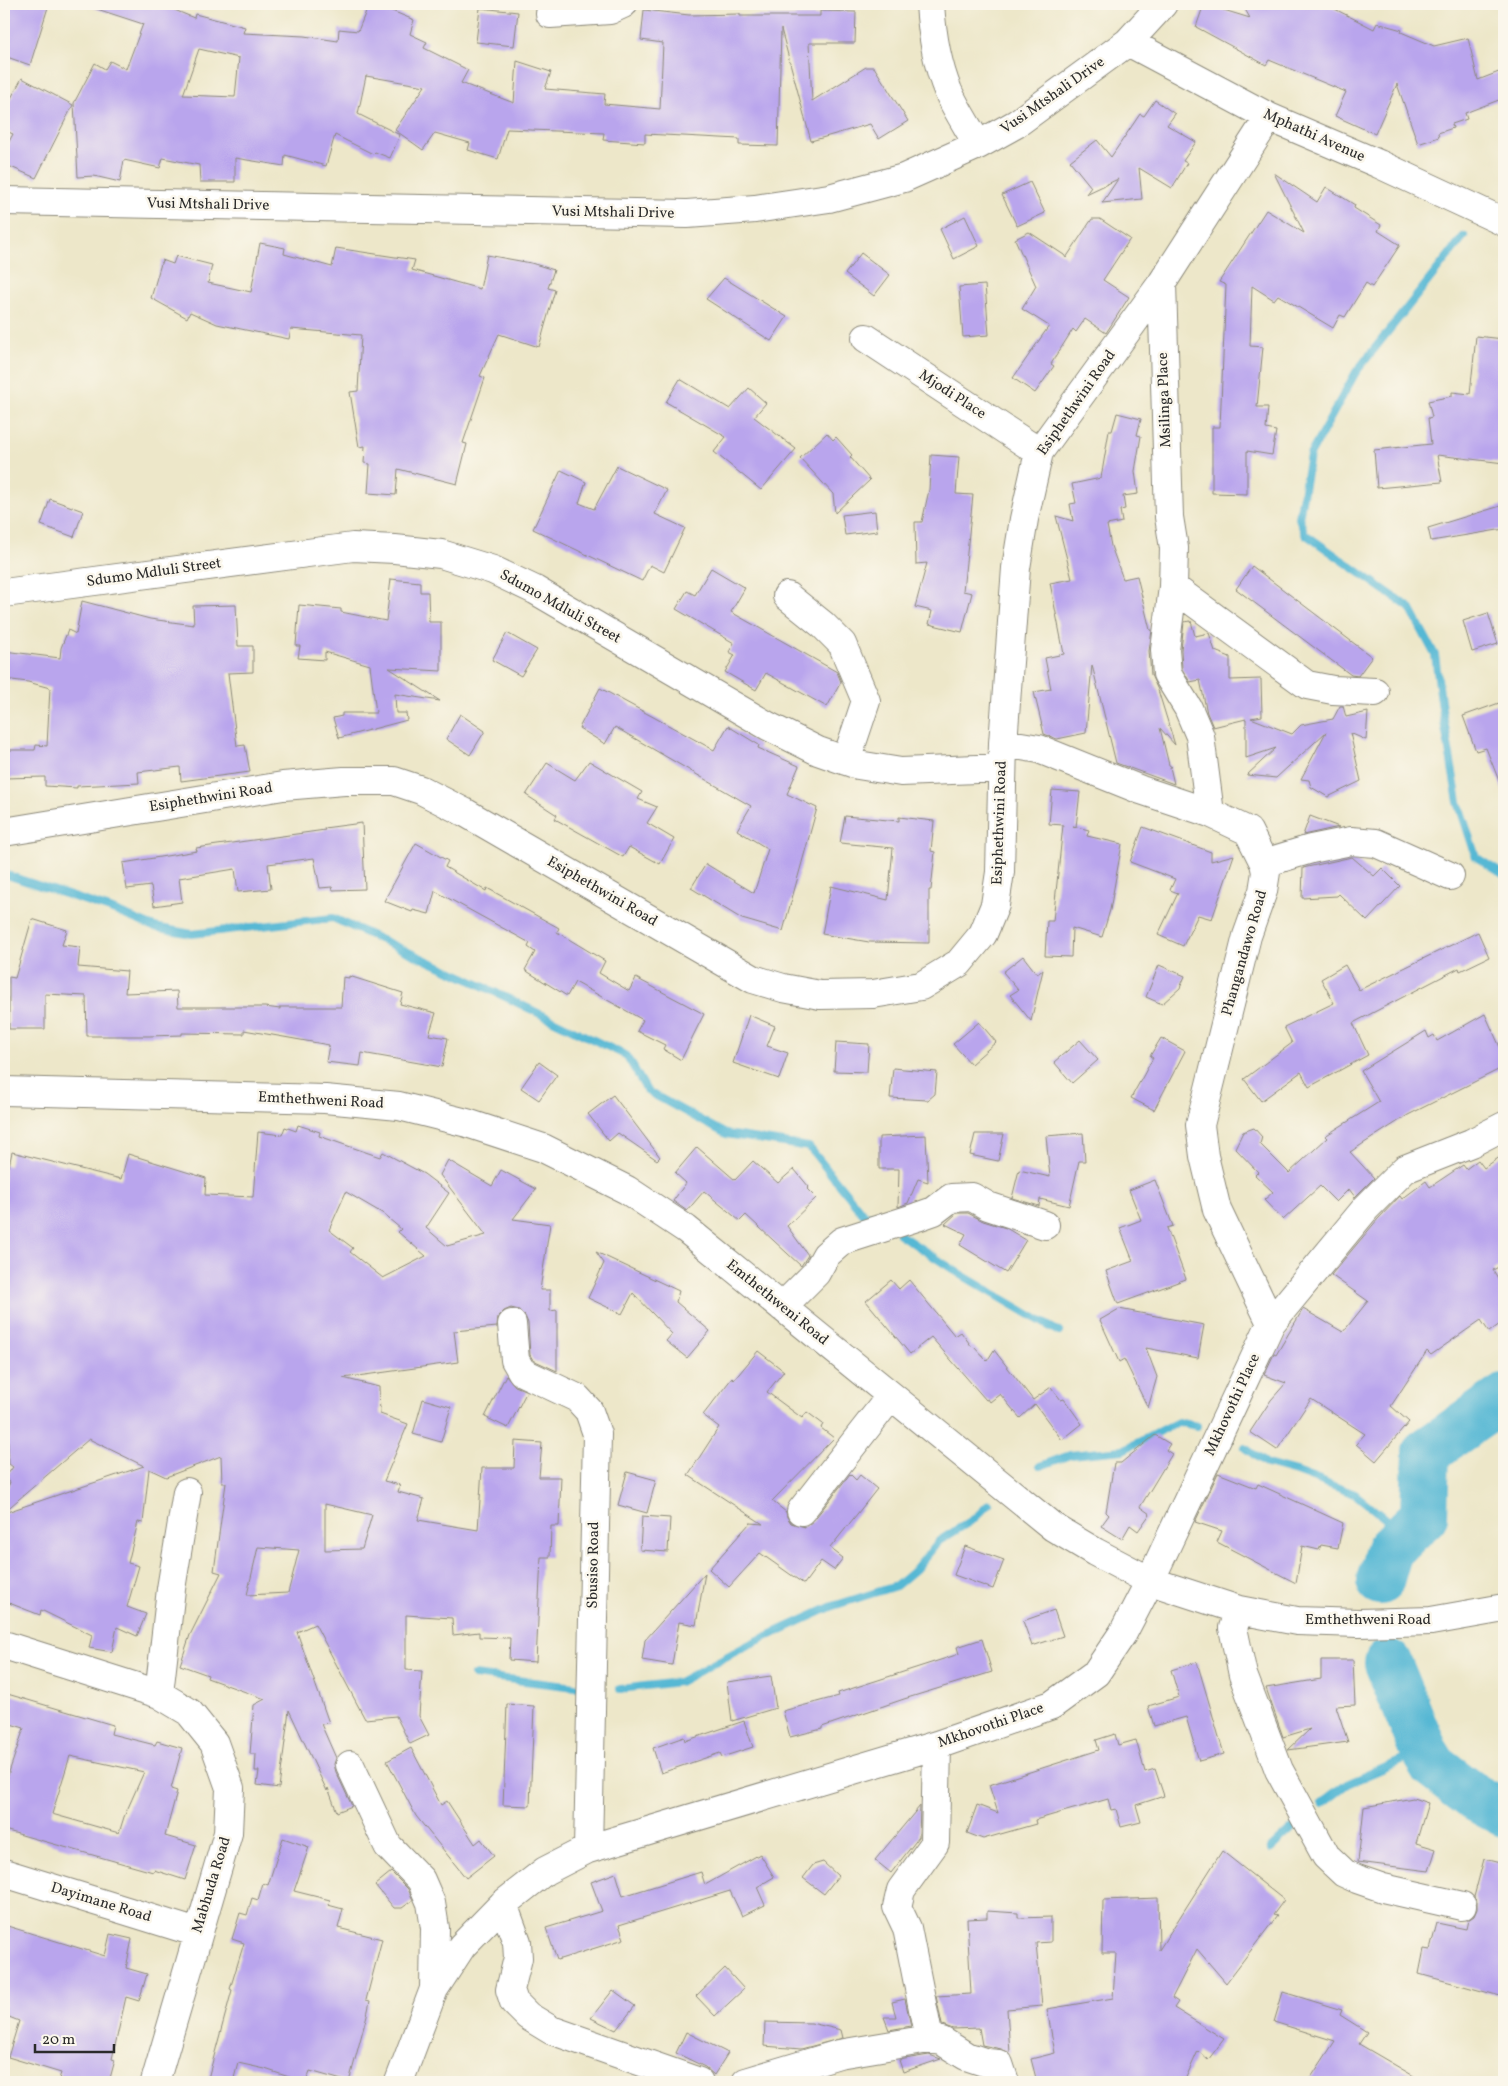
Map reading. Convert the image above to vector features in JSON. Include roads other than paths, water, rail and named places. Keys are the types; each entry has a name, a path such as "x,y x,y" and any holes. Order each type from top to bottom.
{"street":[{"path":"550,14 610,10 623,4"},
{"path":"930,4 932,31 938,62 948,92 978,145"},
{"name":"Vusi Mtshali Drive","path":"4,201 688,214 755,209 830,198 904,178 978,145 1016,124 1128,42 1163,4"},
{"name":"Mphathi Avenue","path":"1128,42 1269,117 1379,164 1504,222"},
{"name":"Esiphethwini Road","path":"4,832 283,786 344,781 394,782 421,790 466,813 753,978 783,988 820,994 873,994 921,986 958,963 982,934 995,905 1000,872 1002,756 1016,568 1024,519 1039,452 1162,283 1269,117"},
{"name":"Msilinga Place","path":"1162,283 1169,517 1174,548 1173,587 1166,627 1167,674 1188,708 1200,736 1210,813"},
{"name":"Mjodi Place","path":"866,338 1039,452"},
{"name":"Sdumo Mdluli Street","path":"4,593 353,547 441,554 493,570 535,590 768,726 818,751 858,765 901,772 1002,756"},
{"path":"1173,587 1307,685 1333,690 1375,692"},
{"path":"787,596 823,625 842,644 866,701 846,761"},
{"name":"Phangandawo Road","path":"1002,756 1038,749 1141,790 1210,813 1248,831 1264,863 1266,872 1263,891 1247,936 1200,1125 1204,1156 1217,1210 1271,1323"},
{"path":"1264,863 1311,849 1351,841 1376,843 1450,876"},
{"name":"Emthethweni Road","path":"4,1091 325,1099 400,1106 467,1123 543,1148 627,1190 686,1229 1053,1527 1150,1581 1239,1610 1297,1621 1359,1623 1431,1621 1504,1608"},
{"name":"Mkhovothi Place","path":"399,2082 434,1989 462,1946 503,1904 545,1871 588,1849 937,1745 1052,1705 1096,1673 1123,1634 1150,1581 1271,1323 1366,1208 1405,1169 1472,1143 1504,1126"},
{"path":"782,1307 816,1272 826,1255 842,1241 934,1211 951,1198 972,1197 988,1206 1045,1225"},
{"name":"Sbusiso Road","path":"512,1324 514,1360 522,1372 577,1398 589,1411 597,1434 588,1849"},
{"path":"801,1511 891,1396"},
{"path":"159,1694 171,1588 187,1492"},
{"path":"1239,1610 1233,1628 1243,1675 1280,1770 1326,1856 1344,1873 1357,1880 1383,1888 1462,1906"},
{"name":"Mabhuda Road","path":"4,1645 159,1694 189,1712 214,1743 230,1788 228,1832 155,2082"},
{"path":"929,2040 907,1928 897,1907 901,1890 935,1842 937,1745"},
{"path":"350,1765 388,1846 421,1880 431,1903 435,1928 434,1989"},
{"name":"Dayimane Road","path":"4,1872 198,1933"},
{"path":"503,1904 517,1942 518,1958 510,1990 514,2002 528,2016 551,2030 699,2082"},
{"path":"746,2082 839,2054 929,2040 942,2041 966,2056 987,2063 999,2064 1005,2082"}],"waterway":[{"path":"1464,236 1356,372 1310,455 1299,518 1305,534 1410,608 1435,655 1458,802 1476,857 1504,875"},
{"path":"4,874 110,909 154,927 192,934 333,918 470,980 627,1056 647,1091 726,1134 809,1147 864,1215 882,1219"},
{"path":"899,1234 960,1274 1059,1332"},
{"path":"1380,1581 1389,1550 1424,1516 1426,1452 1504,1398"},
{"path":"1040,1466 1070,1455 1123,1450 1178,1422 1197,1426"},
{"path":"1245,1448 1267,1464 1296,1472 1355,1494 1405,1535"},
{"path":"620,1689 679,1682 748,1645 833,1606 896,1586 916,1569 939,1541 974,1519 989,1504"},
{"path":"1388,1663 1424,1751 1434,1767 1474,1797 1504,1813"},
{"path":"474,1675 575,1687"},
{"path":"1321,1804 1347,1784 1424,1751"},
{"path":"1271,1848 1295,1826"}]}
